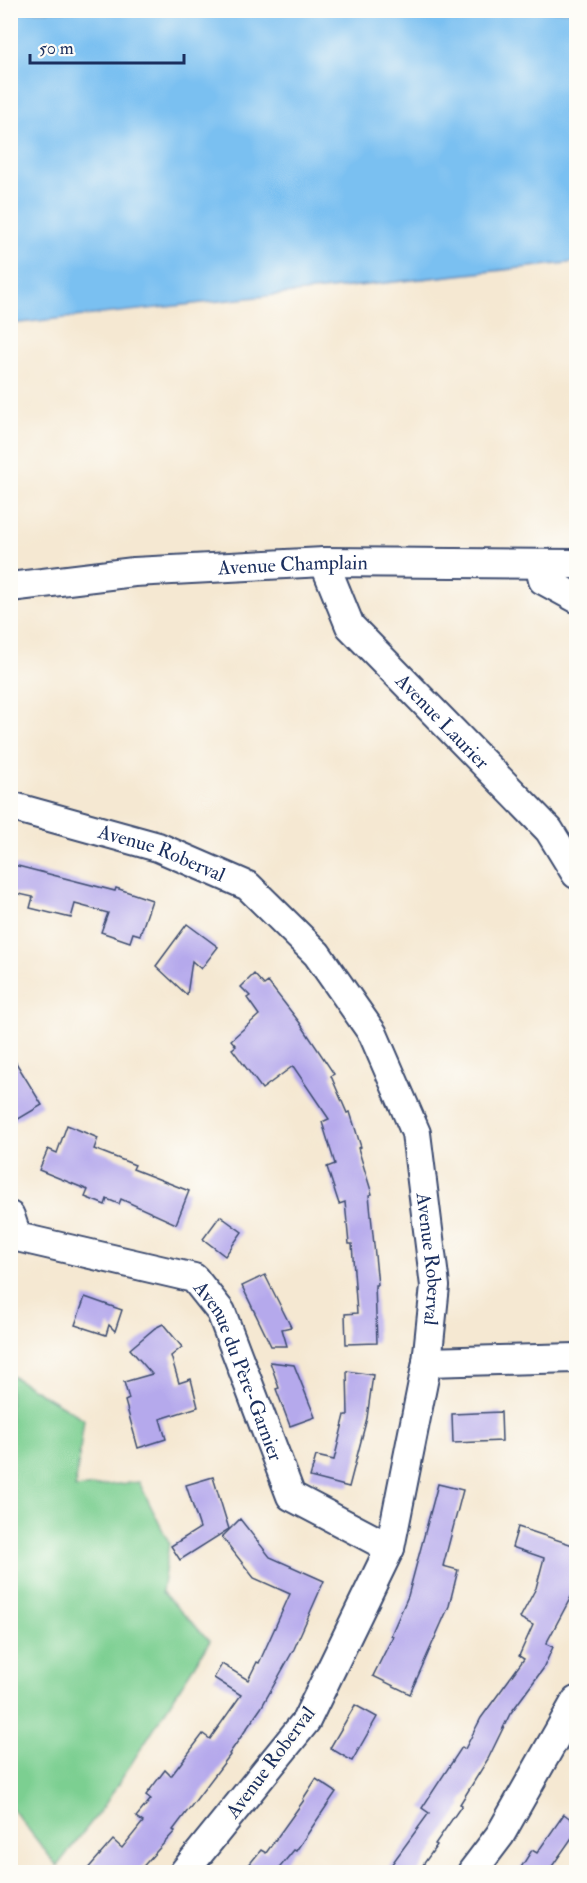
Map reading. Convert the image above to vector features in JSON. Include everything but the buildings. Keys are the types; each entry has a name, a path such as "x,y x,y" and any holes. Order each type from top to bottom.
{"street":[{"name":"Avenue Champlain","path":"10,587 134,572 324,562 576,564"},
{"name":"Avenue Laurier","path":"324,562 350,626 549,830 576,874"},
{"path":"539,564 543,580 576,598"},
{"name":"Avenue Roberval","path":"10,806 158,847 248,886 316,954 373,1034 417,1133 435,1286 427,1362 390,1548 306,1721 184,1872"},
{"name":"Avenue du Père-Garnier","path":"13,1231 194,1278 221,1312 291,1496 390,1548"},
{"path":"427,1362 576,1358"},
{"path":"472,1872 500,1835 576,1701"}],"green space":[{"path":"12,1376 84,1419 75,1488 139,1482 169,1543 162,1592 210,1641 104,1806 57,1866 11,1807 10,1378"}],"water":[{"path":"10,11 576,11 576,262 11,324"}]}
